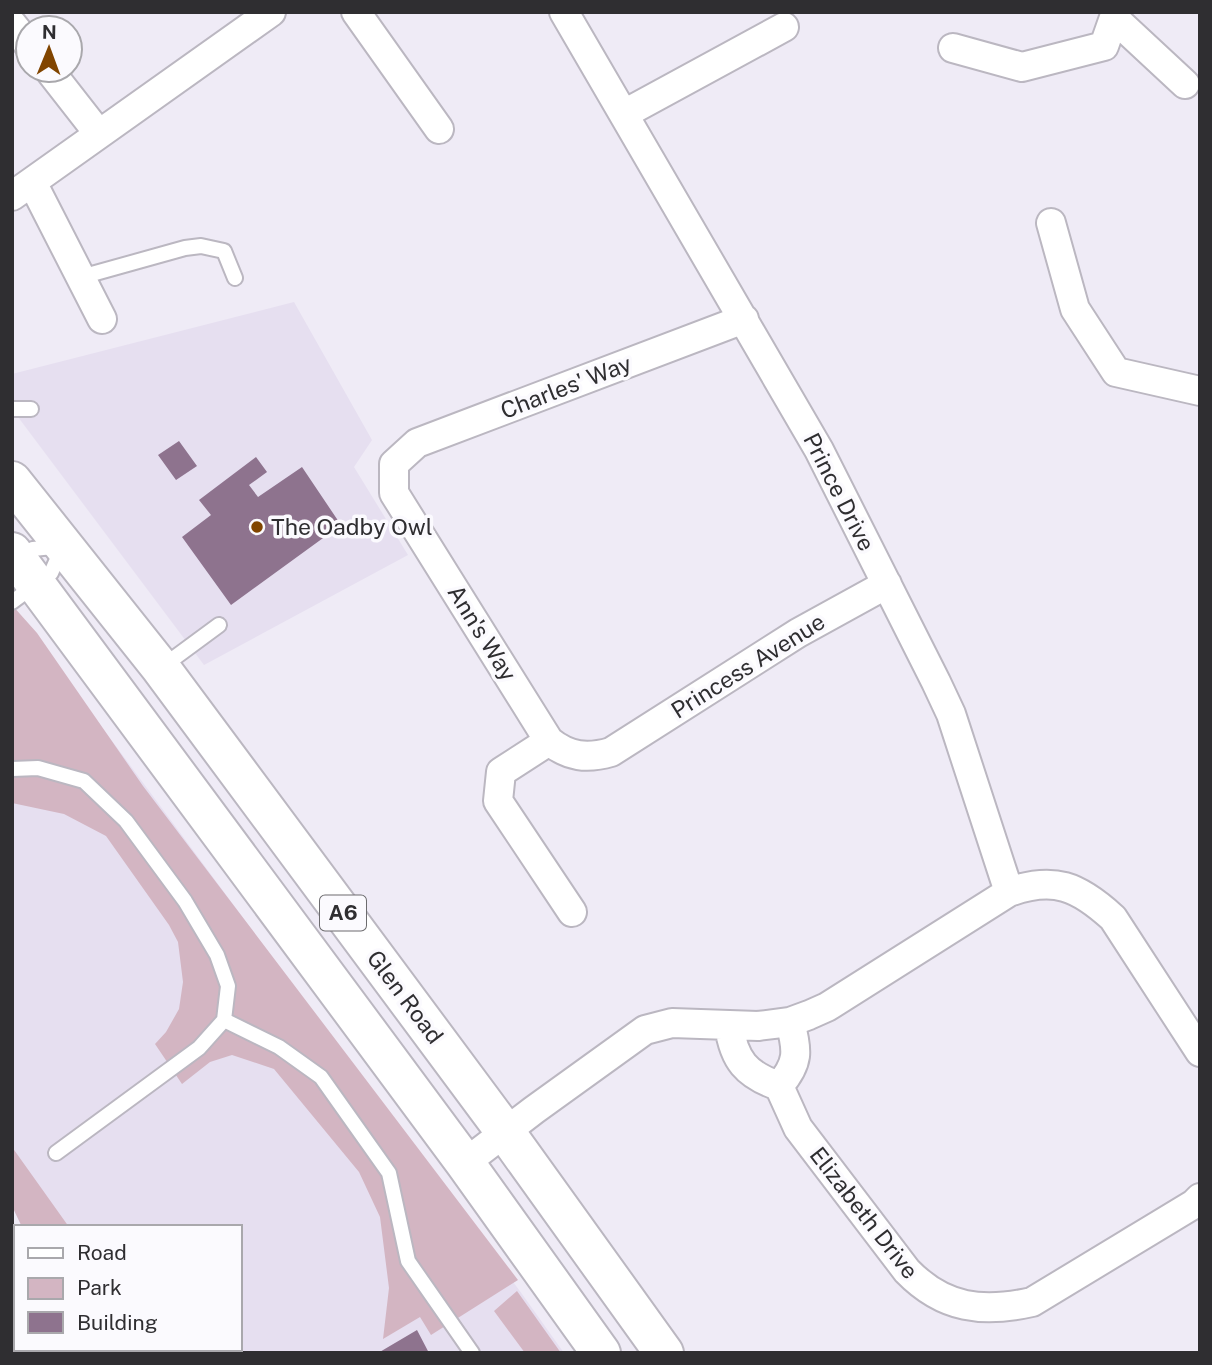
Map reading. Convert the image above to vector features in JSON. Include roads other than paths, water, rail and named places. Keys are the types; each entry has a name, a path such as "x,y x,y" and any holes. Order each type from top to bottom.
{"highway":[{"name":"Glen Road","path":"12,481 160,667 506,1133 664,1353"},
{"name":"A6","path":"18,572 465,1163 601,1353"}],"street":[{"path":"102,319 80,277 22,189 271,12"},
{"path":"356,12 439,129"},
{"name":"Prince Drive","path":"564,12 819,450 887,584 951,715 1009,892"},
{"path":"953,48 1022,67 1104,46 1115,15 1185,83"},
{"path":"624,114 784,27"},
{"path":"60,84 99,134"},
{"path":"1051,223 1075,309 1116,372 1200,391"},
{"name":"Charles' Way","path":"394,464 417,443 744,319"},
{"name":"Ann's Way","path":"394,464 394,493 549,741"},
{"name":"Princess Avenue","path":"549,741 561,751 577,756 594,757 611,752 798,633 887,584"},
{"path":"549,741 501,772 498,801 572,912"},
{"path":"465,1163 623,1043 645,1030 672,1023 758,1026 790,1022 827,1007 1009,892 1030,885 1054,885 1076,890 1096,902 1113,918 1200,1052"},
{"path":"729,1026 732,1046 743,1064 759,1079 779,1086 792,1070 796,1056 790,1022"},
{"name":"Elizabeth Drive","path":"779,1086 798,1128 907,1271 924,1288 946,1299 972,1307 1003,1309 1032,1302 1200,1198"}],"lane":[{"path":"80,277 201,246 224,251 235,278"},
{"path":"12,409 31,409"},
{"path":"63,546 51,573 18,572 33,549 63,546"},
{"path":"160,667 219,625"},
{"path":"12,769 38,768 84,781 126,821 185,901 217,955 228,986 224,1020 199,1048 56,1153"},
{"path":"224,1020 279,1047 321,1077 389,1173 408,1261 472,1353"}],"place":[{"name":"The Oadby Owl","path":"257,527"}]}
